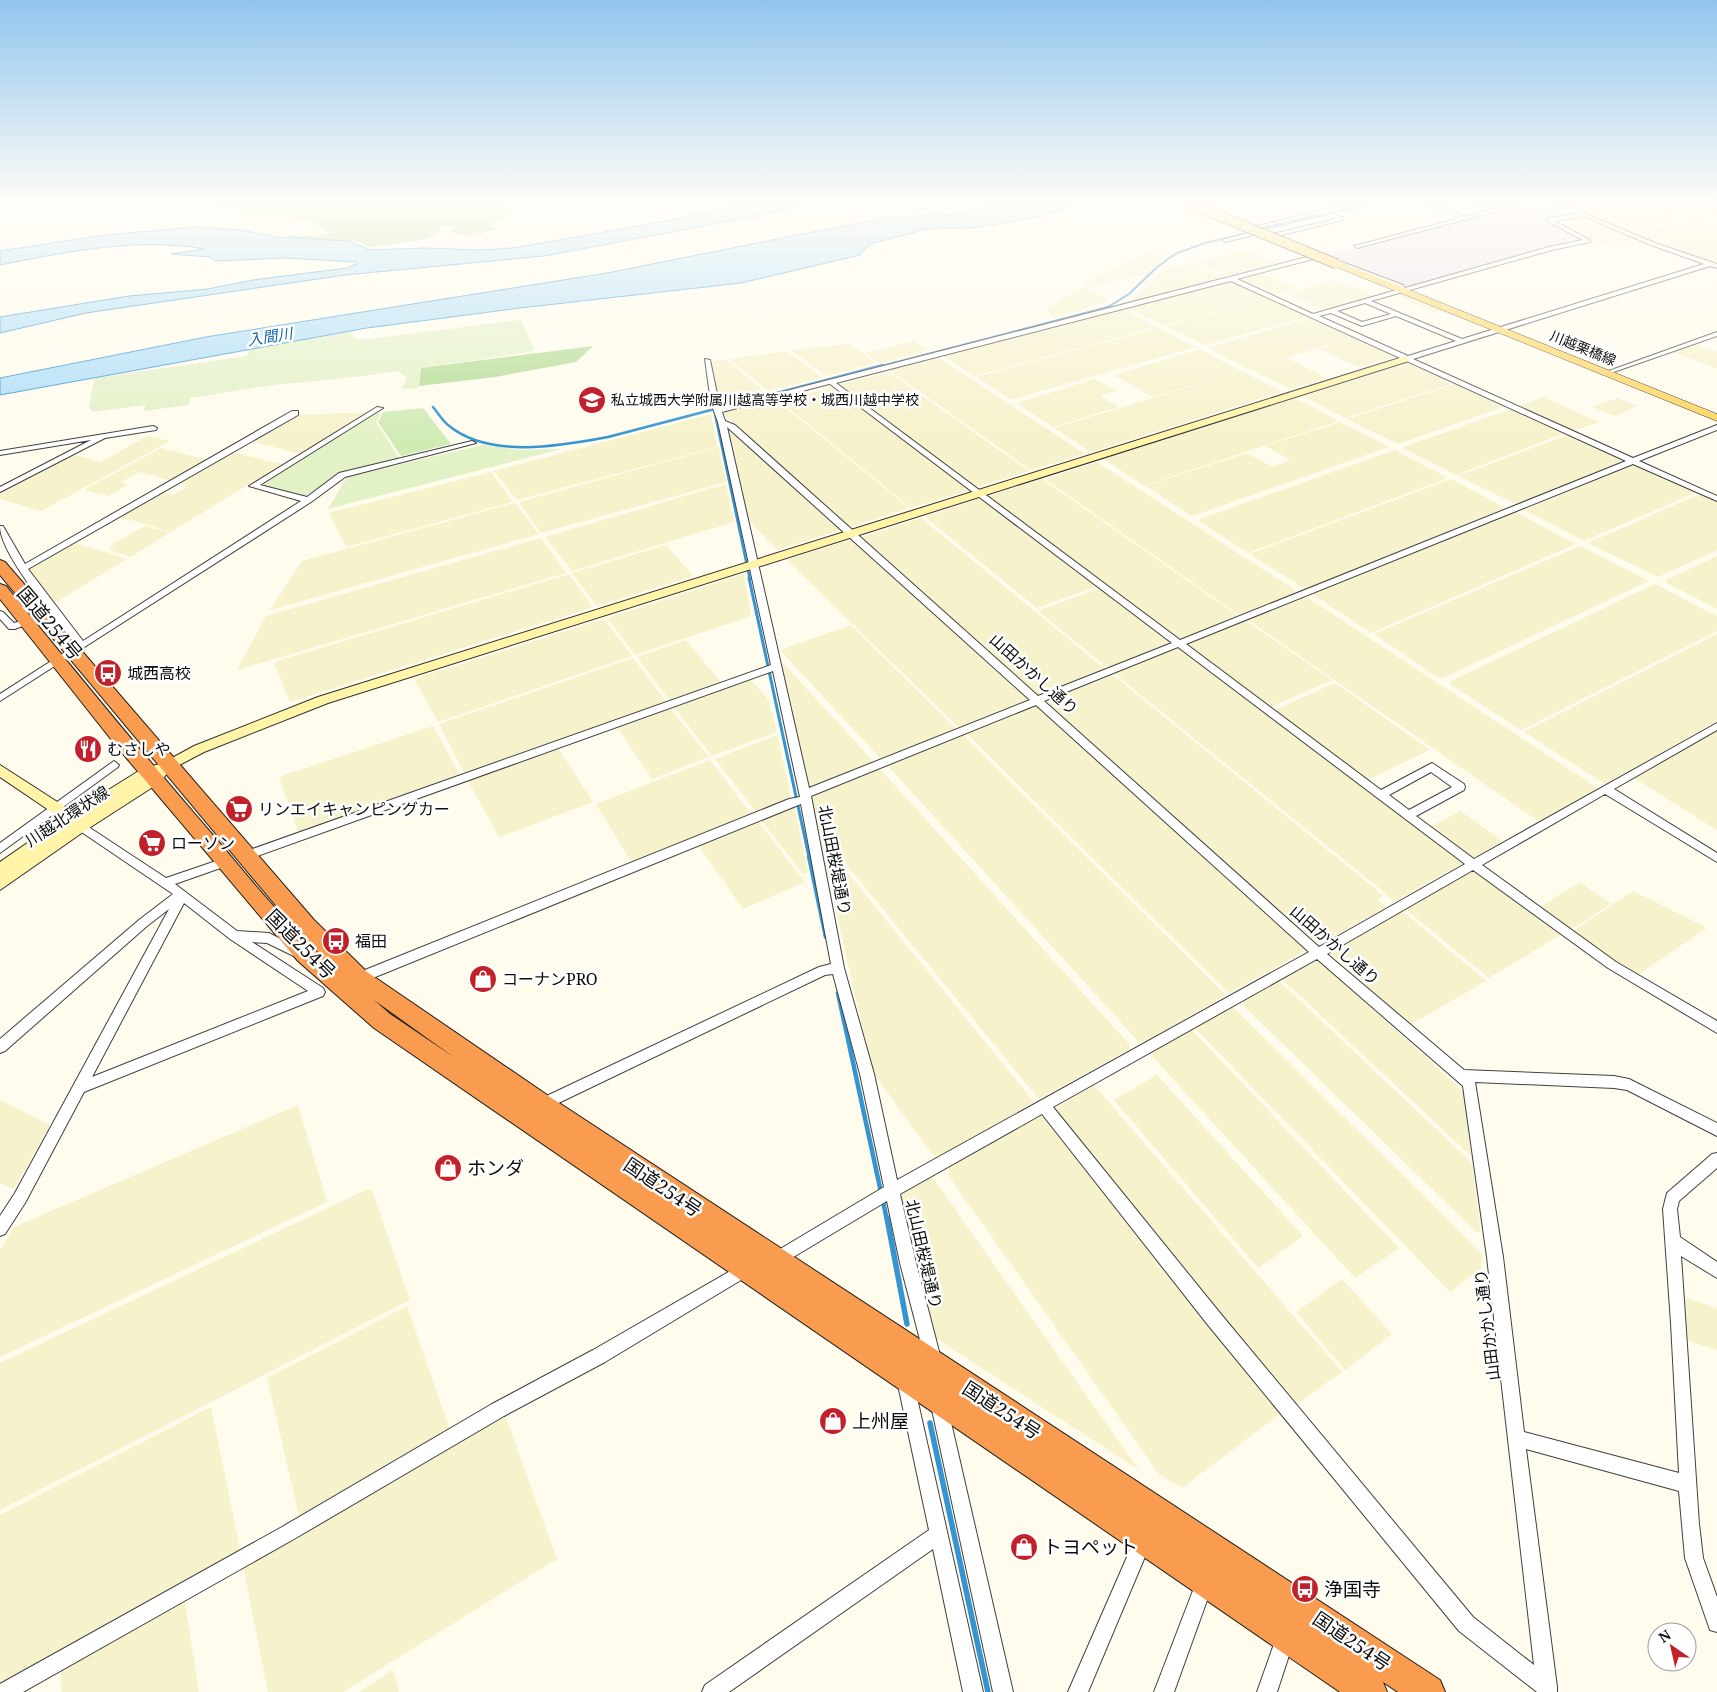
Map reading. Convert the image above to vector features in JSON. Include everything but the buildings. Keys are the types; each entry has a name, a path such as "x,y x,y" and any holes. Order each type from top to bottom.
{"highway":[{"name":"国道254号","path":"12,567 156,773 235,859 360,978 541,1105 1428,1692"},
{"name":"国道254号","path":"0,589 27,622 71,652"},
{"name":"国道254号","path":"235,859 306,955 382,1021 937,1396 1370,1692"}],"main road":[{"name":"川越栗橋線","path":"1383,282 1717,418"}],"street":[{"path":"720,417 832,382 1221,282"},
{"path":"1238,282 1717,499"},
{"path":"1376,282 1391,288 1403,290"},
{"path":"1391,282 1401,286 1403,290"},
{"path":"1312,316 1431,282"},
{"path":"1406,359 1651,282"},
{"path":"1366,301 1461,341"},
{"path":"1332,311 1362,324 1396,314"},
{"path":"1606,372 1717,334"},
{"name":"川越北環状線","path":"0,870 156,773 217,741 323,700 1406,359"},
{"name":"北山田桜堤通り","path":"707,360 715,403 720,417 754,563 806,797 838,968 867,1074 908,1264 934,1365"},
{"path":"832,382 1313,746 1382,794 1473,864 1612,964 1717,1028"},
{"path":"308,500 253,486 380,408"},
{"path":"12,567 295,413"},
{"name":"山田かかし通り","path":"720,417 1039,700 1318,953 1469,1083 1495,1257 1547,1690"},
{"path":"360,978 1039,700 1717,426"},
{"path":"0,454 153,428"},
{"path":"0,490 111,434"},
{"path":"0,698 308,500 342,475 472,443"},
{"path":"0,528 12,544 12,567"},
{"path":"0,614 12,627 27,622"},
{"path":"164,883 776,667"},
{"path":"774,1260 1140,1050 1318,953 1717,726"},
{"path":"0,849 55,806 114,765"},
{"path":"1382,794 1432,767 1460,787 1409,815"},
{"path":"0,770 181,894 234,936 320,992 77,1089"},
{"path":"1605,789 1717,858"},
{"name":"川越北環状線","path":"0,884 77,823"},
{"path":"0,1047 136,929 181,894"},
{"path":"0,1228 20,1198 177,906 181,894"},
{"path":"234,936 269,938 296,954 306,955"},
{"path":"541,1105 823,971 838,968"},
{"path":"1461,1076 1614,1082 1629,1085 1717,1130"},
{"path":"1044,1106 1214,1319 1466,1624 1547,1690"},
{"path":"1717,1159 1672,1198 1670,1209 1674,1242 1686,1484 1694,1558 1712,1600 1717,1623"},
{"path":"1674,1242 1717,1271"},
{"path":"4,1692 288,1533 498,1410 599,1356 746,1268"},
{"path":"903,1374 973,1692"},
{"path":"937,1396 1003,1692"},
{"path":"1516,1438 1686,1484"},
{"path":"712,1692 939,1534"},
{"path":"1078,1692 1144,1539"},
{"path":"1164,1692 1205,1581"},
{"path":"1267,1692 1286,1634"}],"shaded area":[{"path":"1088,282 1112,282 1089,288 1084,285"},
{"path":"1151,282 1211,282 1127,303"},
{"path":"1225,282 1231,282 1269,298 1163,325 1128,308"},
{"path":"1242,282 1282,282 1298,289 1273,296"},
{"path":"1329,282 1341,282 1377,297 1326,311 1287,293"},
{"path":"1395,282 1427,282 1408,287"},
{"path":"1082,287 1109,301 1056,317 1044,311"},
{"path":"1399,292 1445,310 1436,313 1393,294"},
{"path":"1270,298 1307,316 1205,345 1165,326"},
{"path":"1121,309 1157,327 974,376 943,356"},
{"path":"1311,318 1355,337 1248,369 1208,348"},
{"path":"1158,328 1195,347 1013,399 1010,399 976,377"},
{"path":"1357,337 1397,356 1358,367 1319,349"},
{"path":"914,341 928,350 879,363 865,353"},
{"path":"849,344 876,363 826,376 791,350"},
{"path":"1694,344 1717,352 1717,369 1673,352"},
{"path":"1200,349 1241,371 1152,397 1114,375"},
{"path":"786,351 822,377 768,391 729,359"},
{"path":"938,357 1085,454 1031,470 888,369"},
{"path":"1287,358 1327,378 1290,389 1250,369"},
{"path":"725,359 763,390 719,401 710,362"},
{"path":"1411,362 1449,379 1445,381 1451,384 1345,418 1303,396"},
{"path":"1242,371 1282,392 1091,452 1054,428"},
{"path":"888,372 1029,471 975,488 837,385"},
{"path":"1095,379 1116,391 1100,396 1119,407 1053,427 1016,403"},
{"path":"1458,383 1506,406 1398,444 1347,419"},
{"path":"832,387 969,490 911,508 780,401"},
{"path":"1543,397 1599,422 1573,431 1520,406"},
{"path":"1296,398 1338,421 1144,486 1104,459"},
{"path":"1617,398 1638,406 1614,416 1592,407"},
{"path":"775,399 909,508 851,527 847,525 723,414 724,412"},
{"path":"1512,409 1567,432 1456,475 1403,447"},
{"path":"369,412 300,454 251,441 295,415"},
{"path":"711,414 717,447 517,500 494,471"},
{"path":"1340,422 1389,447 1191,516 1146,486 1247,453 1272,467 1290,460 1266,446"},
{"path":"727,429 840,530 777,550 748,520"},
{"path":"1570,434 1626,461 1516,504 1458,476"},
{"path":"147,436 170,441 41,511 0,499 0,492 75,455 101,462"},
{"path":"719,447 726,482 541,533 519,502"},
{"path":"161,448 208,460 172,481 139,472 121,482 128,485 108,496 84,490"},
{"path":"1395,450 1448,478 1248,553 1199,521 1200,519"},
{"path":"231,452 282,464 171,532 118,516 160,492 173,495 188,486 177,482"},
{"path":"1097,462 1295,590 1295,593 1239,615 1045,479"},
{"path":"1634,464 1697,492 1584,541 1525,510"},
{"path":"491,472 513,502 346,547 329,513"},
{"path":"1042,479 1238,616 1180,639 1174,638 987,497"},
{"path":"1451,479 1505,508 1305,589 1250,554"},
{"path":"726,484 734,522 572,571 545,537"},
{"path":"1702,493 1717,500 1717,550 1658,577 1588,543"},
{"path":"981,498 1097,586 1037,608 925,517"},
{"path":"515,503 539,534 270,610 302,561"},
{"path":"1515,512 1576,544 1371,633 1312,594"},
{"path":"921,518 1105,669 1042,694 1036,694 862,537"},
{"path":"145,526 170,532 131,557 109,550 114,543"},
{"path":"541,538 566,573 237,670 266,616"},
{"path":"851,539 1029,700 959,728 787,560"},
{"path":"72,542 127,559 53,604 28,568"},
{"path":"666,545 693,576 597,606 572,573"},
{"path":"1580,546 1649,581 1443,678 1437,677 1374,634"},
{"path":"1717,556 1717,609 1667,583 1666,580"},
{"path":"569,574 593,607 290,702 274,662"},
{"path":"744,574 751,616 635,655 607,618"},
{"path":"1655,584 1717,616 1717,631 1521,730 1450,684 1451,681"},
{"path":"1100,588 1169,640 1169,645 1108,668 1038,611"},
{"path":"1303,598 1308,598 1596,787 1597,790 1538,821 1248,620"},
{"path":"604,619 632,656 438,722 414,679"},
{"path":"1246,621 1332,680 1268,708 1188,647 1188,644"},
{"path":"851,625 956,729 885,758 880,758 780,650"},
{"path":"1717,634 1717,721 1605,784 1524,732"},
{"path":"686,640 722,684 671,702 637,657"},
{"path":"1176,649 1182,649 1462,858 1463,863 1395,901 1115,674"},
{"path":"633,658 667,703 465,775 439,724"},
{"path":"780,663 783,663 872,760 871,763 812,788 809,786"},
{"path":"1113,675 1384,896 1377,900 1386,907 1323,942 1315,941 1048,704 1051,699"},
{"path":"750,679 768,699 777,732 712,756 674,707"},
{"path":"1335,683 1430,750 1367,780 1272,711"},
{"path":"1034,705 1307,950 1229,993 966,733"},
{"path":"669,707 709,757 652,779 616,726"},
{"path":"433,726 461,777 299,834 279,777"},
{"path":"1717,730 1717,830 1634,778"},
{"path":"962,734 1226,995 1145,1042 1138,1041 889,767 890,763"},
{"path":"777,735 791,797 756,812 715,759"},
{"path":"558,748 593,802 499,837 468,781"},
{"path":"710,760 752,815 632,863 596,804"},
{"path":"874,769 881,770 1129,1044 1130,1049 1039,1099 817,829 811,798"},
{"path":"794,805 808,872 803,874 760,819"},
{"path":"1460,811 1503,841 1475,857 1469,856 1431,827"},
{"path":"758,821 805,882 743,909 698,845"},
{"path":"820,839 1034,1102 940,1157 932,1154 872,1071"},
{"path":"1472,869 1562,934 1489,978 1404,908"},
{"path":"1580,882 1611,904 1570,930 1539,908"},
{"path":"1633,891 1707,928 1637,975 1572,932"},
{"path":"1401,910 1486,981 1410,1025 1331,954 1333,948"},
{"path":"1317,959 1464,1092 1471,1156 1282,979"},
{"path":"1279,981 1472,1163 1481,1233 1475,1231 1244,1006 1243,1001"},
{"path":"1230,1007 1234,1008 1482,1254 1481,1269 1450,1292 1195,1028"},
{"path":"1192,1030 1399,1248 1355,1278 1152,1056 1152,1052"},
{"path":"1157,1075 1303,1236 1258,1268 1114,1100"},
{"path":"1094,1085 1342,1372 1294,1406 1055,1112 1057,1107"},
{"path":"0,1100 50,1125 14,1189 0,1183"},
{"path":"298,1105 327,1202 0,1357 0,1250 14,1227"},
{"path":"1039,1115 1045,1117 1281,1413 1182,1488 1159,1474 948,1175 949,1168"},
{"path":"927,1176 933,1178 1139,1470 934,1337 900,1192"},
{"path":"366,1190 372,1190 410,1300 0,1510 0,1363"},
{"path":"1342,1279 1392,1334 1345,1370 1296,1312"},
{"path":"1685,1298 1717,1308 1717,1350 1688,1341"},
{"path":"407,1306 450,1430 299,1516 267,1378"},
{"path":"211,1407 240,1549 0,1683 0,1515"},
{"path":"505,1415 557,1559 343,1692 268,1692 243,1565"},
{"path":"184,1597 199,1692 62,1692 60,1668"},
{"path":"393,1670 399,1692 359,1692"}],"green space":[{"path":"521,320 535,351 421,368 418,388 402,389 407,378 398,371 243,389 190,398 189,405 144,411 145,405 93,412 89,408 94,378 247,356 249,349 350,332 356,339 360,340"},
{"path":"593,346 576,362 495,377 419,386 421,368"},
{"path":"423,408 451,444 401,456 378,422 383,412"},
{"path":"377,412 381,413 376,422 399,458 337,473 336,477 305,496 260,485"},
{"path":"482,445 521,450 561,449 328,509 347,477"}],"water":[{"path":"243,282 298,282 86,313 0,333 0,317 129,296 208,289"},
{"name":"入間川","path":"551,282 745,282 367,328 0,395 0,378 206,337"}],"waterway":[{"path":"878,367 1108,307 1129,294 1142,282"},
{"path":"714,409 883,365"},
{"path":"433,407 448,425 464,436 504,446 525,447 569,444 608,437 714,409"},
{"path":"714,409 750,580"},
{"path":"749,578 809,857"},
{"path":"809,856 826,937"},
{"path":"838,993 887,1220"},
{"path":"887,1218 907,1324"},
{"path":"930,1423 988,1692"}],"place":[{"name":"私立城西大学附属川越高等学校・城西川越中学校","path":"592,400"},
{"name":"城西高校","path":"108,673"},
{"name":"むさしや","path":"88,749"},
{"name":"リンエイキャンピングカー","path":"239,809"},
{"name":"ローソン","path":"152,843"},
{"name":"福田","path":"336,941"},
{"name":"コーナンPRO","path":"483,979"},
{"name":"ホンダ","path":"448,1168"},
{"name":"上州屋","path":"833,1421"},
{"name":"トヨペット","path":"1024,1547"},
{"name":"浄国寺","path":"1305,1589"}]}
